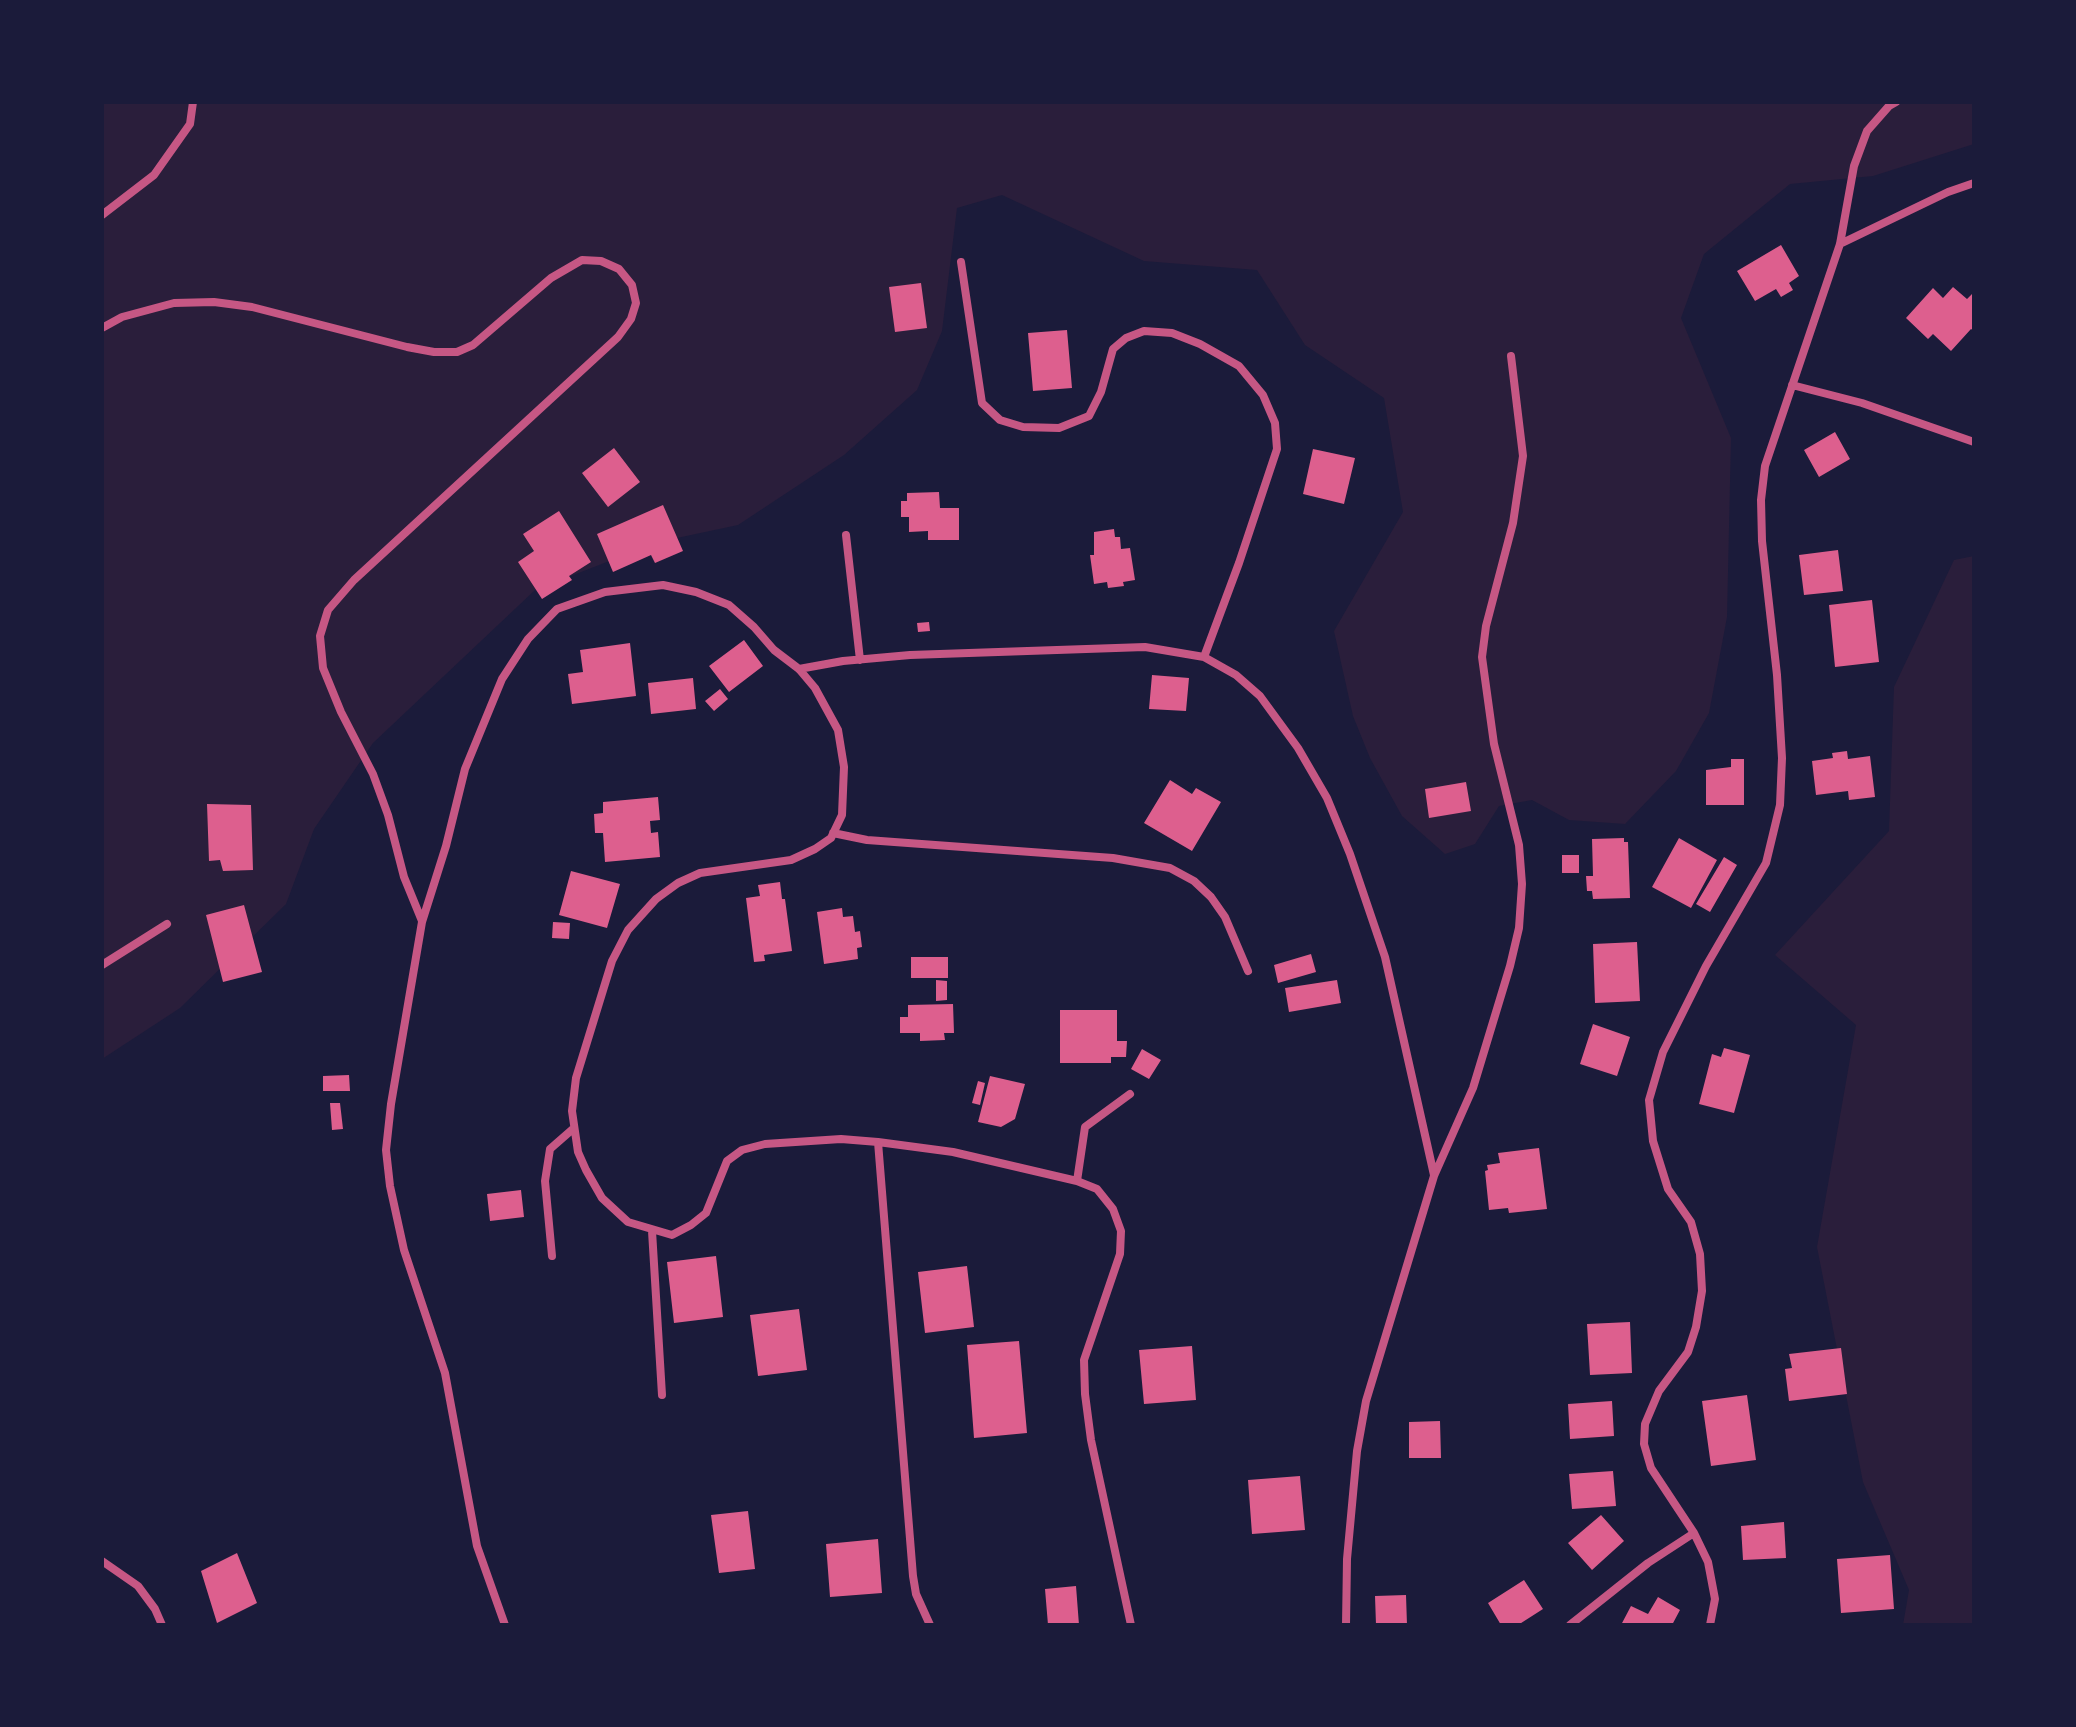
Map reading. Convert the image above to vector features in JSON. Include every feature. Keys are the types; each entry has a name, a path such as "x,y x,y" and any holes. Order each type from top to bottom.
{"street":[{"path":"102,215 154,175 190,124 193,102"},
{"path":"1710,1625 1715,1599 1708,1562 1694,1533 1651,1468 1644,1444 1645,1424 1659,1391 1688,1352 1702,1291 1700,1254 1691,1222 1668,1189 1653,1141 1649,1100 1663,1052 1706,966 1766,863 1780,805 1782,758 1777,675 1762,541 1761,500 1765,466 1840,244 1854,166 1867,131 1896,102"},
{"path":"1840,244 1948,192 1974,183"},
{"path":"102,328 122,317 174,303 214,302 252,307 407,347 457,352 473,345 559,272 582,260 601,261 619,269 632,285 636,303 631,319 618,337 354,580 328,610 320,636 323,668 341,712 373,774 388,815 404,877 422,922"},
{"path":"961,262 982,403 1000,420 1023,427 1059,428 1089,416 1101,392 1113,349 1126,338 1144,331 1172,333 1200,344 1239,366 1263,395 1275,423 1277,449 1204,657"},
{"path":"1346,1625 1347,1559 1357,1451 1366,1401 1434,1176 1473,1088 1519,928 1522,884 1519,845 1494,744 1482,657 1486,626 1513,523 1523,456 1511,356"},
{"path":"1792,385 1862,403 1974,442"},
{"path":"846,535 860,660"},
{"path":"505,1625 477,1546 445,1373 404,1250 390,1186 386,1150 391,1104 422,922 474,743 502,679 528,639 557,609 589,596 663,585 696,592 729,605 774,650 799,669 815,688 838,730 844,767 842,815 833,833 815,849 791,860 700,873 678,883 656,899 628,930 612,961 579,1064 572,1111 578,1152 602,1198 628,1222 672,1235 706,1213 727,1161 742,1150 765,1144 841,1139 953,1152 1077,1181 1097,1189 1113,1209 1121,1231 1120,1254 1084,1360 1091,1440 1131,1625"},
{"path":"799,669 910,655 1145,647 1204,657 1236,675 1260,696 1298,748 1327,798 1350,854 1385,957 1434,1176"},
{"path":"833,833 867,840 1113,858 1170,868 1194,881 1211,897 1225,917 1248,971"},
{"path":"102,965 167,924"},
{"path":"1077,1181 1085,1127 1130,1094"},
{"path":"552,1256 545,1181 550,1149 574,1128"},
{"path":"878,1142 913,1576 916,1594 930,1625"},
{"path":"652,1231 662,1395"},
{"path":"1570,1625 1648,1563 1694,1533"},
{"path":"102,1561 138,1586 155,1609 162,1625"}],"shaded area":[{"path":"102,102 1974,102 1974,144 1873,176 1790,184 1704,254 1681,318 1731,438 1727,617 1709,713 1676,771 1625,824 1569,820 1532,800 1499,806 1475,844 1445,854 1402,816 1370,758 1353,716 1334,631 1403,512 1384,398 1305,345 1257,270 1144,261 1002,195 957,208 942,331 917,390 844,455 738,525 658,542 535,590 373,743 314,829 286,904 180,1008 102,1059"},
{"path":"1974,556 1974,1625 1903,1625 1909,1590 1863,1482 1817,1247 1856,1025 1775,955 1889,831 1894,687 1954,560"}],"building":[{"path":"1781,245 1799,276 1789,283 1793,290 1781,297 1776,289 1755,301 1737,271"},
{"path":"921,283 927,328 895,332 889,287"},
{"path":"1953,287 1967,299 1972,294 1974,296 1974,331 1971,329 1951,351 1933,334 1928,339 1906,318 1933,288 1943,298"},
{"path":"1067,330 1072,388 1033,391 1028,333"},
{"path":"1835,432 1850,459 1819,477 1804,450"},
{"path":"614,448 640,482 608,507 582,473"},
{"path":"1313,449 1355,458 1344,504 1303,494"},
{"path":"939,492 940,508 959,508 959,540 928,540 928,531 909,532 909,517 901,517 901,501 907,501 907,493"},
{"path":"663,505 683,551 655,563 651,555 613,572 597,534"},
{"path":"559,511 591,562 569,576 572,580 542,599 518,562 534,551 523,534"},
{"path":"1114,529 1115,537 1120,537 1121,549 1130,548 1135,580 1123,582 1124,586 1108,588 1107,582 1094,584 1090,555 1094,555 1094,532"},
{"path":"1838,550 1843,591 1804,595 1799,555"},
{"path":"1872,600 1879,662 1835,667 1829,605"},
{"path":"929,622 930,631 918,632 917,623"},
{"path":"744,640 763,666 729,692 709,666"},
{"path":"630,643 636,696 572,704 568,674 583,672 580,650"},
{"path":"1152,675 1189,678 1186,711 1149,709"},
{"path":"693,678 696,709 651,714 648,683"},
{"path":"720,689 728,699 714,711 705,701"},
{"path":"1847,751 1848,759 1870,756 1875,797 1849,800 1848,791 1816,795 1812,761 1833,758 1832,753"},
{"path":"1731,759 1744,759 1744,805 1706,805 1706,770 1731,767"},
{"path":"1170,780 1192,794 1196,788 1221,802 1192,851 1144,823"},
{"path":"1466,782 1471,811 1429,818 1425,789"},
{"path":"658,797 660,820 650,821 651,833 658,832 660,857 605,862 603,833 595,833 594,814 603,813 603,802"},
{"path":"207,804 251,805 253,870 223,871 220,860 209,861"},
{"path":"1624,838 1624,842 1628,842 1630,898 1593,899 1592,891 1587,891 1586,876 1593,876 1592,839"},
{"path":"1679,838 1717,860 1691,908 1652,887"},
{"path":"1562,855 1579,855 1579,873 1562,873"},
{"path":"1724,857 1737,865 1710,912 1696,904"},
{"path":"571,871 620,884 607,928 559,915"},
{"path":"780,882 792,951 764,955 765,961 754,962 746,898 760,896 758,885"},
{"path":"244,905 262,972 223,982 206,915"},
{"path":"842,908 843,917 853,916 855,932 860,931 862,947 857,948 858,959 824,964 817,912"},
{"path":"553,922 570,923 569,939 552,938"},
{"path":"1637,942 1640,1001 1595,1003 1593,944"},
{"path":"1311,954 1316,972 1278,983 1274,965"},
{"path":"911,957 948,957 948,978 911,978"},
{"path":"936,980 947,981 947,1000 936,1001"},
{"path":"1337,980 1341,1003 1289,1012 1285,988"},
{"path":"953,1004 954,1033 944,1033 945,1040 920,1041 920,1033 900,1033 900,1017 908,1017 908,1005"},
{"path":"1060,1010 1117,1010 1117,1041 1127,1041 1126,1057 1111,1057 1111,1063 1060,1063"},
{"path":"1593,1024 1630,1037 1617,1076 1580,1064"},
{"path":"1724,1048 1750,1055 1734,1113 1699,1104 1712,1054 1721,1057"},
{"path":"1142,1049 1161,1060 1149,1079 1131,1069"},
{"path":"349,1075 350,1091 323,1091 323,1076"},
{"path":"990,1076 1025,1084 1015,1119 1001,1127 978,1122"},
{"path":"978,1081 985,1083 980,1105 972,1103"},
{"path":"330,1103 340,1103 343,1129 332,1130"},
{"path":"1539,1148 1547,1209 1509,1213 1508,1208 1489,1210 1487,1165 1500,1163 1498,1153"},
{"path":"521,1190 524,1217 490,1221 487,1194"},
{"path":"716,1256 723,1317 674,1323 667,1262"},
{"path":"967,1266 974,1327 925,1333 918,1272"},
{"path":"799,1309 807,1370 758,1376 750,1315"},
{"path":"1630,1322 1632,1373 1590,1375 1587,1324"},
{"path":"1019,1341 1027,1433 974,1438 967,1345"},
{"path":"1192,1346 1196,1400 1144,1404 1139,1350"},
{"path":"1841,1348 1847,1394 1789,1401 1785,1369 1792,1368 1789,1354"},
{"path":"1747,1395 1756,1460 1711,1466 1702,1401"},
{"path":"1612,1401 1614,1436 1570,1439 1568,1404"},
{"path":"1440,1421 1441,1458 1409,1458 1409,1422"},
{"path":"1613,1471 1616,1506 1572,1509 1569,1474"},
{"path":"1300,1476 1305,1530 1252,1534 1248,1480"},
{"path":"748,1511 755,1569 719,1573 711,1515"},
{"path":"1601,1515 1624,1541 1592,1570 1568,1543"},
{"path":"1784,1522 1786,1558 1743,1560 1741,1526"},
{"path":"878,1539 882,1593 830,1597 826,1544"},
{"path":"237,1553 257,1603 217,1623 201,1571"},
{"path":"1890,1555 1894,1609 1841,1613 1837,1559"},
{"path":"1524,1580 1543,1609 1518,1625 1501,1625 1488,1603"},
{"path":"1076,1586 1079,1625 1048,1625 1045,1589"},
{"path":"1406,1595 1407,1625 1376,1625 1375,1596"},
{"path":"1658,1597 1680,1610 1672,1625 1621,1625 1631,1606 1648,1614"}]}
